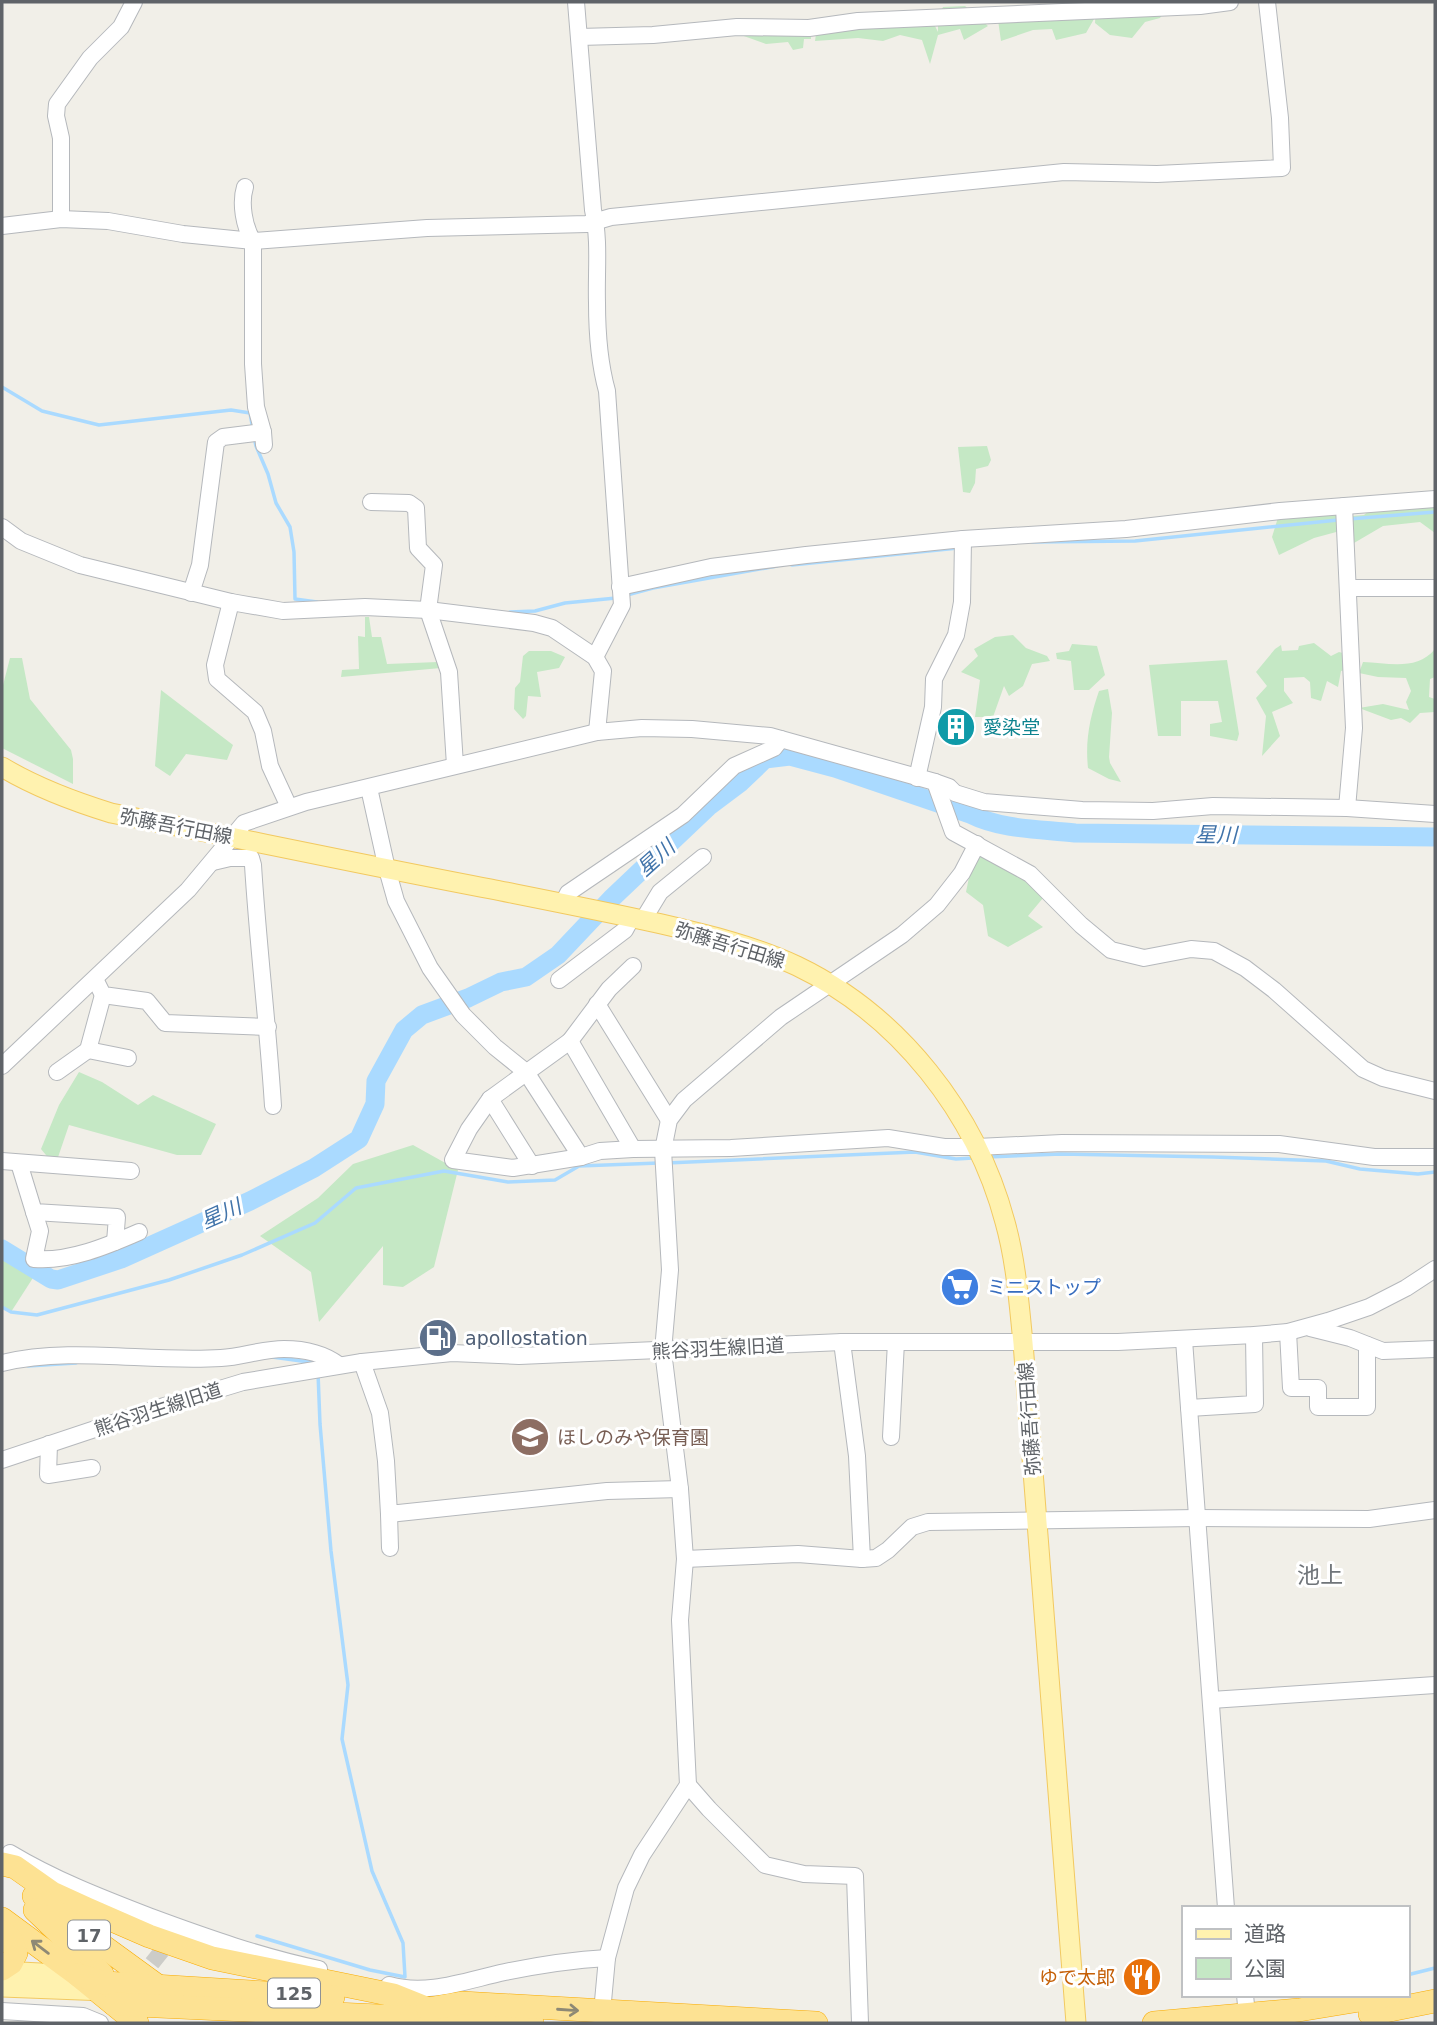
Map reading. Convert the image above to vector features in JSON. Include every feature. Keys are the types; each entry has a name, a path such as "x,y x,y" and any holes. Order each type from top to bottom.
{"highway":[{"path":"137,2023 97,2001 102,1975 33,1908 8,1868 15,1867 52,1892 87,1909 149,1936 212,1958 393,1996 428,2009"},
{"name":"17","path":"8,1868 176,2010"},
{"name":"17","path":"2,1919 78,1975"},
{"path":"2,1932 10,1938 16,1953 11,1963 2,1970"},
{"name":"125","path":"78,1975 97,2001 176,2010 330,2013 531,2023"},
{"path":"1409,1993 1435,1987"},
{"name":"125","path":"176,2010 306,1994 428,2009 454,2020"},
{"path":"1154,2023 1241,2003 1298,2010 1378,1997"},
{"path":"1307,2023 1435,2001"},
{"name":"125","path":"428,2009 462,2003 816,2023"},
{"path":"301,2023 330,2013"}],"main road":[{"name":"弥藤吾行田線","path":"2,767 60,797 111,813 633,918 713,937 764,953 797,966 829,984 885,1026 913,1054 951,1102 977,1147 1006,1222 1019,1297 1076,2023"},
{"path":"2,1970 78,1975"},
{"path":"2,1987 97,2001"},
{"path":"2,1997 97,2001"}],"street":[{"path":"61,219 61,138 56,117 57,104 90,58 121,27 134,2"},
{"path":"576,2 598,233 600,364 607,391 622,605 595,657"},
{"path":"579,37 737,27 809,27 859,21 1200,6 1230,2"},
{"path":"2,226 61,219 108,221 183,234 253,241 427,228 587,224 611,217 1064,172 1157,174 1282,167 1280,118 1267,2"},
{"path":"191,593 200,565 216,442 223,437 264,439 256,407 253,364 253,241 247,232 243,194 245,187"},
{"path":"620,587 711,567 963,539 1126,529 1435,499"},
{"path":"371,502 409,503 416,508 418,548 434,565 428,610 449,672 455,765"},
{"path":"1344,506 1354,728 1348,808"},
{"path":"2,527 21,541 80,565 231,602 283,611 366,607 428,610 534,623 552,628 595,657 603,671 597,732"},
{"path":"917,778 933,707 934,680 956,635 962,602 963,539"},
{"path":"1348,588 1435,588"},
{"path":"231,602 215,666 217,680 255,712 263,731 270,766 289,807"},
{"path":"2,1066 188,890 244,823 289,807 597,732 642,728 692,729 781,739 949,787 955,793 984,802 1082,810 1153,811 1213,806 1348,808 1435,814"},
{"path":"567,904 568,893 683,815 734,766 774,748 781,739"},
{"path":"935,783 953,832 1030,874 1080,925 1111,950 1144,958 1191,949 1214,951 1245,968 1274,990 1362,1076 1383,1078 1435,1091"},
{"path":"369,788 396,901 430,968 463,1015 495,1047 526,1072 581,1157"},
{"path":"602,2012 607,1958 626,1888 642,1855 688,1785 680,1620 685,1559 680,1489 663,1350 670,1269 663,1150 669,1120 684,1100 781,1017 902,935 937,905 962,873 977,844"},
{"path":"559,980 625,930 633,918 660,892 704,857"},
{"path":"213,862 230,858 251,858 273,1106"},
{"path":"634,966 609,989 570,1041 489,1099 453,1160 513,1168 581,1157 600,1151 888,1138 944,1147 1062,1143 1279,1144 1374,1157 1435,1157"},
{"path":"57,1072 88,1050 103,995 95,979"},
{"path":"103,995 148,1001 165,1023 268,1027"},
{"path":"597,1004 669,1120"},
{"path":"570,1041 633,1149"},
{"path":"88,1050 128,1058"},
{"path":"489,1099 532,1166"},
{"path":"2,1161 131,1171"},
{"path":"19,1163 40,1231 34,1259 47,1260 115,1242 139,1232"},
{"path":"34,1212 117,1217 115,1242"},
{"name":"熊谷羽生線旧道","path":"2,1460 243,1382 362,1362 452,1353 519,1356 842,1342 1023,1343 1184,1340 1254,1335 1288,1332 1369,1307 1435,1269"},
{"path":"1308,1327 1383,1351 1435,1349"},
{"path":"1288,1332 1291,1388 1318,1388 1318,1407 1367,1407 1367,1345"},
{"path":"1189,1408 1255,1404 1254,1335"},
{"path":"1184,1340 1226,1906"},
{"path":"842,1342 858,1456 862,1559"},
{"path":"891,1437 896,1342"},
{"path":"2,1363 83,1355 222,1358 261,1350 286,1349 324,1354 325,1368"},
{"path":"362,1362 380,1413 386,1461 390,1548"},
{"path":"49,1444 48,1475 92,1468"},
{"path":"389,1514 607,1491 680,1489"},
{"path":"685,1559 798,1554 876,1558 912,1527 928,1522 1197,1518 1369,1519 1435,1510"},
{"path":"1211,1700 1435,1685"},
{"path":"688,1785 765,1865 804,1874 856,1875 860,2023"},
{"path":"8,1868 43,1872 107,1900 248,1950 402,1989 430,1989 561,1961 607,1958"},
{"path":"2,2018 97,2001"},
{"path":"2,2011 83,2016 100,2023"}],"green space":[{"path":"1110,2 1138,2 1167,7 1160,18 1145,22 1132,38 1110,35 1095,23 1096,8"},
{"path":"965,6 988,26 964,40 960,29 938,35 930,64 922,40 900,35 883,41 858,38 815,41 817,27 858,30 858,21 934,24 938,32 938,18 943,7"},
{"path":"1078,11 1090,11 1094,19 1086,33 1056,40 1052,29 1033,30 1001,41 998,20 1055,12 1071,20"},
{"path":"811,32 811,39 804,39 803,48 793,50 788,42 766,44 741,35"},
{"path":"987,446 991,460 988,466 976,469 975,483 970,493 963,492 958,447"},
{"path":"1435,500 1435,533 1420,522 1383,526 1354,543 1351,516 1364,515 1375,506"},
{"path":"1332,507 1343,516 1340,531 1314,538 1279,555 1272,537 1280,511"},
{"path":"365,617 369,617 372,637 381,637 387,664 438,662 441,668 341,677 342,670 359,669 358,636 365,637"},
{"path":"1013,635 1026,648 1047,656 1050,661 1032,664 1023,686 1009,696 1004,686 993,717 975,717 980,680 961,672 978,656 974,649 995,637"},
{"path":"1314,643 1331,656 1339,652 1357,657 1352,668 1341,671 1338,687 1327,681 1321,701 1311,698 1310,682 1304,677 1284,678 1284,691 1293,703 1272,712 1280,736 1262,756 1266,716 1256,698 1267,686 1256,672 1281,645 1282,651 1298,650 1299,646"},
{"path":"1072,644 1097,646 1105,675 1089,690 1074,690 1071,661 1057,659 1056,653 1069,651"},
{"path":"1435,649 1435,677 1430,679 1429,697 1435,699 1435,712 1420,713 1410,723 1401,718 1391,720 1359,708 1383,704 1409,710 1406,702 1411,691 1406,678 1359,673 1363,662 1411,663 1428,656"},
{"path":"529,651 551,651 565,657 559,668 537,672 541,697 528,696 526,716 523,719 514,709 515,688 520,682 523,656"},
{"path":"10,658 22,658 30,699 71,750 73,784 2,748 2,689"},
{"path":"1227,660 1239,734 1237,741 1210,736 1210,724 1222,722 1218,701 1181,701 1181,736 1158,736 1149,665"},
{"path":"1108,689 1112,713 1109,757 1121,782 1088,768 1088,738 1093,710 1099,691"},
{"path":"161,690 233,745 227,760 186,754 170,776 155,766"},
{"path":"975,848 1048,892 1028,916 1043,927 1008,947 988,936 983,905 966,892"},
{"path":"79,1072 102,1082 138,1105 153,1095 216,1124 201,1155 177,1155 69,1125 55,1166 41,1149 59,1105"},
{"path":"413,1145 458,1170 434,1267 403,1287 383,1285 383,1246 319,1322 311,1272 260,1236 318,1198 353,1164"},
{"path":"2,1249 38,1270 11,1312 2,1306"}],"waterway":[{"path":"2,387 42,411 99,425 231,410 250,413 253,430"},
{"path":"254,437 276,503 290,527 294,552 295,599 317,602"},
{"path":"1349,519 1435,512"},
{"path":"1032,542 1135,541 1338,520"},
{"path":"792,565 958,548"},
{"path":"627,595 777,566"},
{"path":"510,612 535,611 565,603 616,598"},
{"name":"星川","path":"2,1249 51,1279 58,1280 121,1259 250,1201 314,1168 359,1139 375,1104 376,1081 404,1030 422,1015 501,982 526,977 558,955 611,899 708,807 740,783 765,759 790,756 835,768 982,819 1021,828 1075,833 1435,837"},
{"path":"667,1163 915,1152 956,1159 973,1158"},
{"path":"988,1157 1061,1154 1213,1157 1326,1161 1360,1169 1418,1174 1435,1172"},
{"path":"2,1307 11,1312 37,1315 169,1280 242,1255 315,1223 356,1188 444,1171 508,1182 555,1180 579,1166 659,1163"},
{"path":"272,1357 316,1363"},
{"path":"28,1366 76,1363"},
{"path":"257,1936 370,1970 405,1977 403,1943 372,1871 342,1739 348,1685 331,1551 318,1373"},
{"path":"1409,1974 1435,1968"}],"tunnel":[{"path":"137,1982 173,1937"}],"place":[{"name":"愛染堂","path":"956,727"},
{"name":"ミニストップ","path":"960,1287"},
{"name":"apollostation","path":"438,1338"},
{"name":"ほしのみや保育園","path":"530,1437"},
{"name":"ゆで太郎","path":"1142,1977"}],"district":[{"name":"池上","path":"1320,1575"}]}
